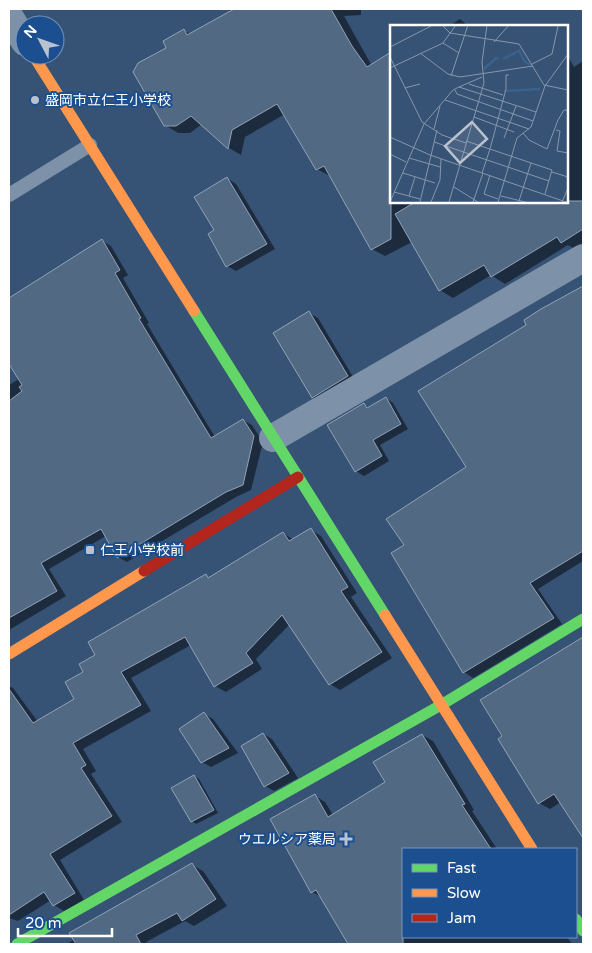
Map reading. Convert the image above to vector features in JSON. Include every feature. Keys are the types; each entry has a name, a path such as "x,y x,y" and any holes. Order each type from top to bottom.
{"street":[{"path":"40,65 531,848"},
{"path":"273,438 583,258"},
{"path":"9,654 298,478"},
{"path":"17,944 441,705 583,619"}],"lane":[{"path":"9,195 90,145"}],"building":[{"path":"234,9 331,9 352,46 367,67 390,53 391,239 371,250 324,166 316,170 277,104 232,130 228,149 191,116 176,126 164,126 133,72 138,63 166,48 163,41 184,29 187,35"},
{"path":"227,177 267,244 226,267 208,234 214,230 194,197"},
{"path":"583,201 583,229 561,243 557,237 491,277 484,265 439,291 395,214 415,202"},
{"path":"102,239 120,270 115,273 141,318 139,319 211,438 243,419 254,436 243,485 226,492 117,558 101,529 41,563 57,591 9,618 9,401 22,391 19,387 22,385 9,364 9,298"},
{"path":"583,286 583,551 530,583 554,618 463,673 391,553 404,545 386,519 466,467 418,391 526,325 524,320 541,309"},
{"path":"309,311 348,376 312,398 273,333"},
{"path":"386,397 401,424 373,440 382,456 355,472 327,425 364,403 367,408"},
{"path":"311,528 348,587 341,591 382,652 329,685 282,615 246,653 253,663 214,687 185,637 121,672 141,705 73,743 86,765 81,768 112,816 50,854 75,893 53,906 44,892 9,915 9,689 33,723 74,699 65,682 83,672 79,664 95,655 88,642 206,574 208,578 283,532 289,541"},
{"path":"583,637 583,838 554,794 538,804 498,739 502,736 480,700"},
{"path":"204,712 229,748 201,763 179,729"},
{"path":"263,733 289,773 264,787 241,746"},
{"path":"422,734 465,804 462,805 490,848 402,848 403,944 348,944 316,890 311,893 270,819 315,794 328,817 385,782 373,762"},
{"path":"194,775 214,810 191,822 171,788"},
{"path":"192,863 216,899 182,921 177,913 136,935 141,944 76,944 69,933"}],"traffic: fast":[{"path":"194,311 385,615"},
{"path":"17,944 441,705 583,619"},
{"path":"577,921 583,931"}],"traffic: slow":[{"path":"39,65 194,311"},
{"path":"9,654 144,571"},
{"path":"385,615 531,848"}],"traffic: jam":[{"path":"144,571 298,477"}],"place":[{"name":"盛岡市立仁王小学校","path":"35,100"},
{"name":"仁王小学校前","path":"90,550"},
{"name":"ウエルシア薬局","path":"346,839"}]}
